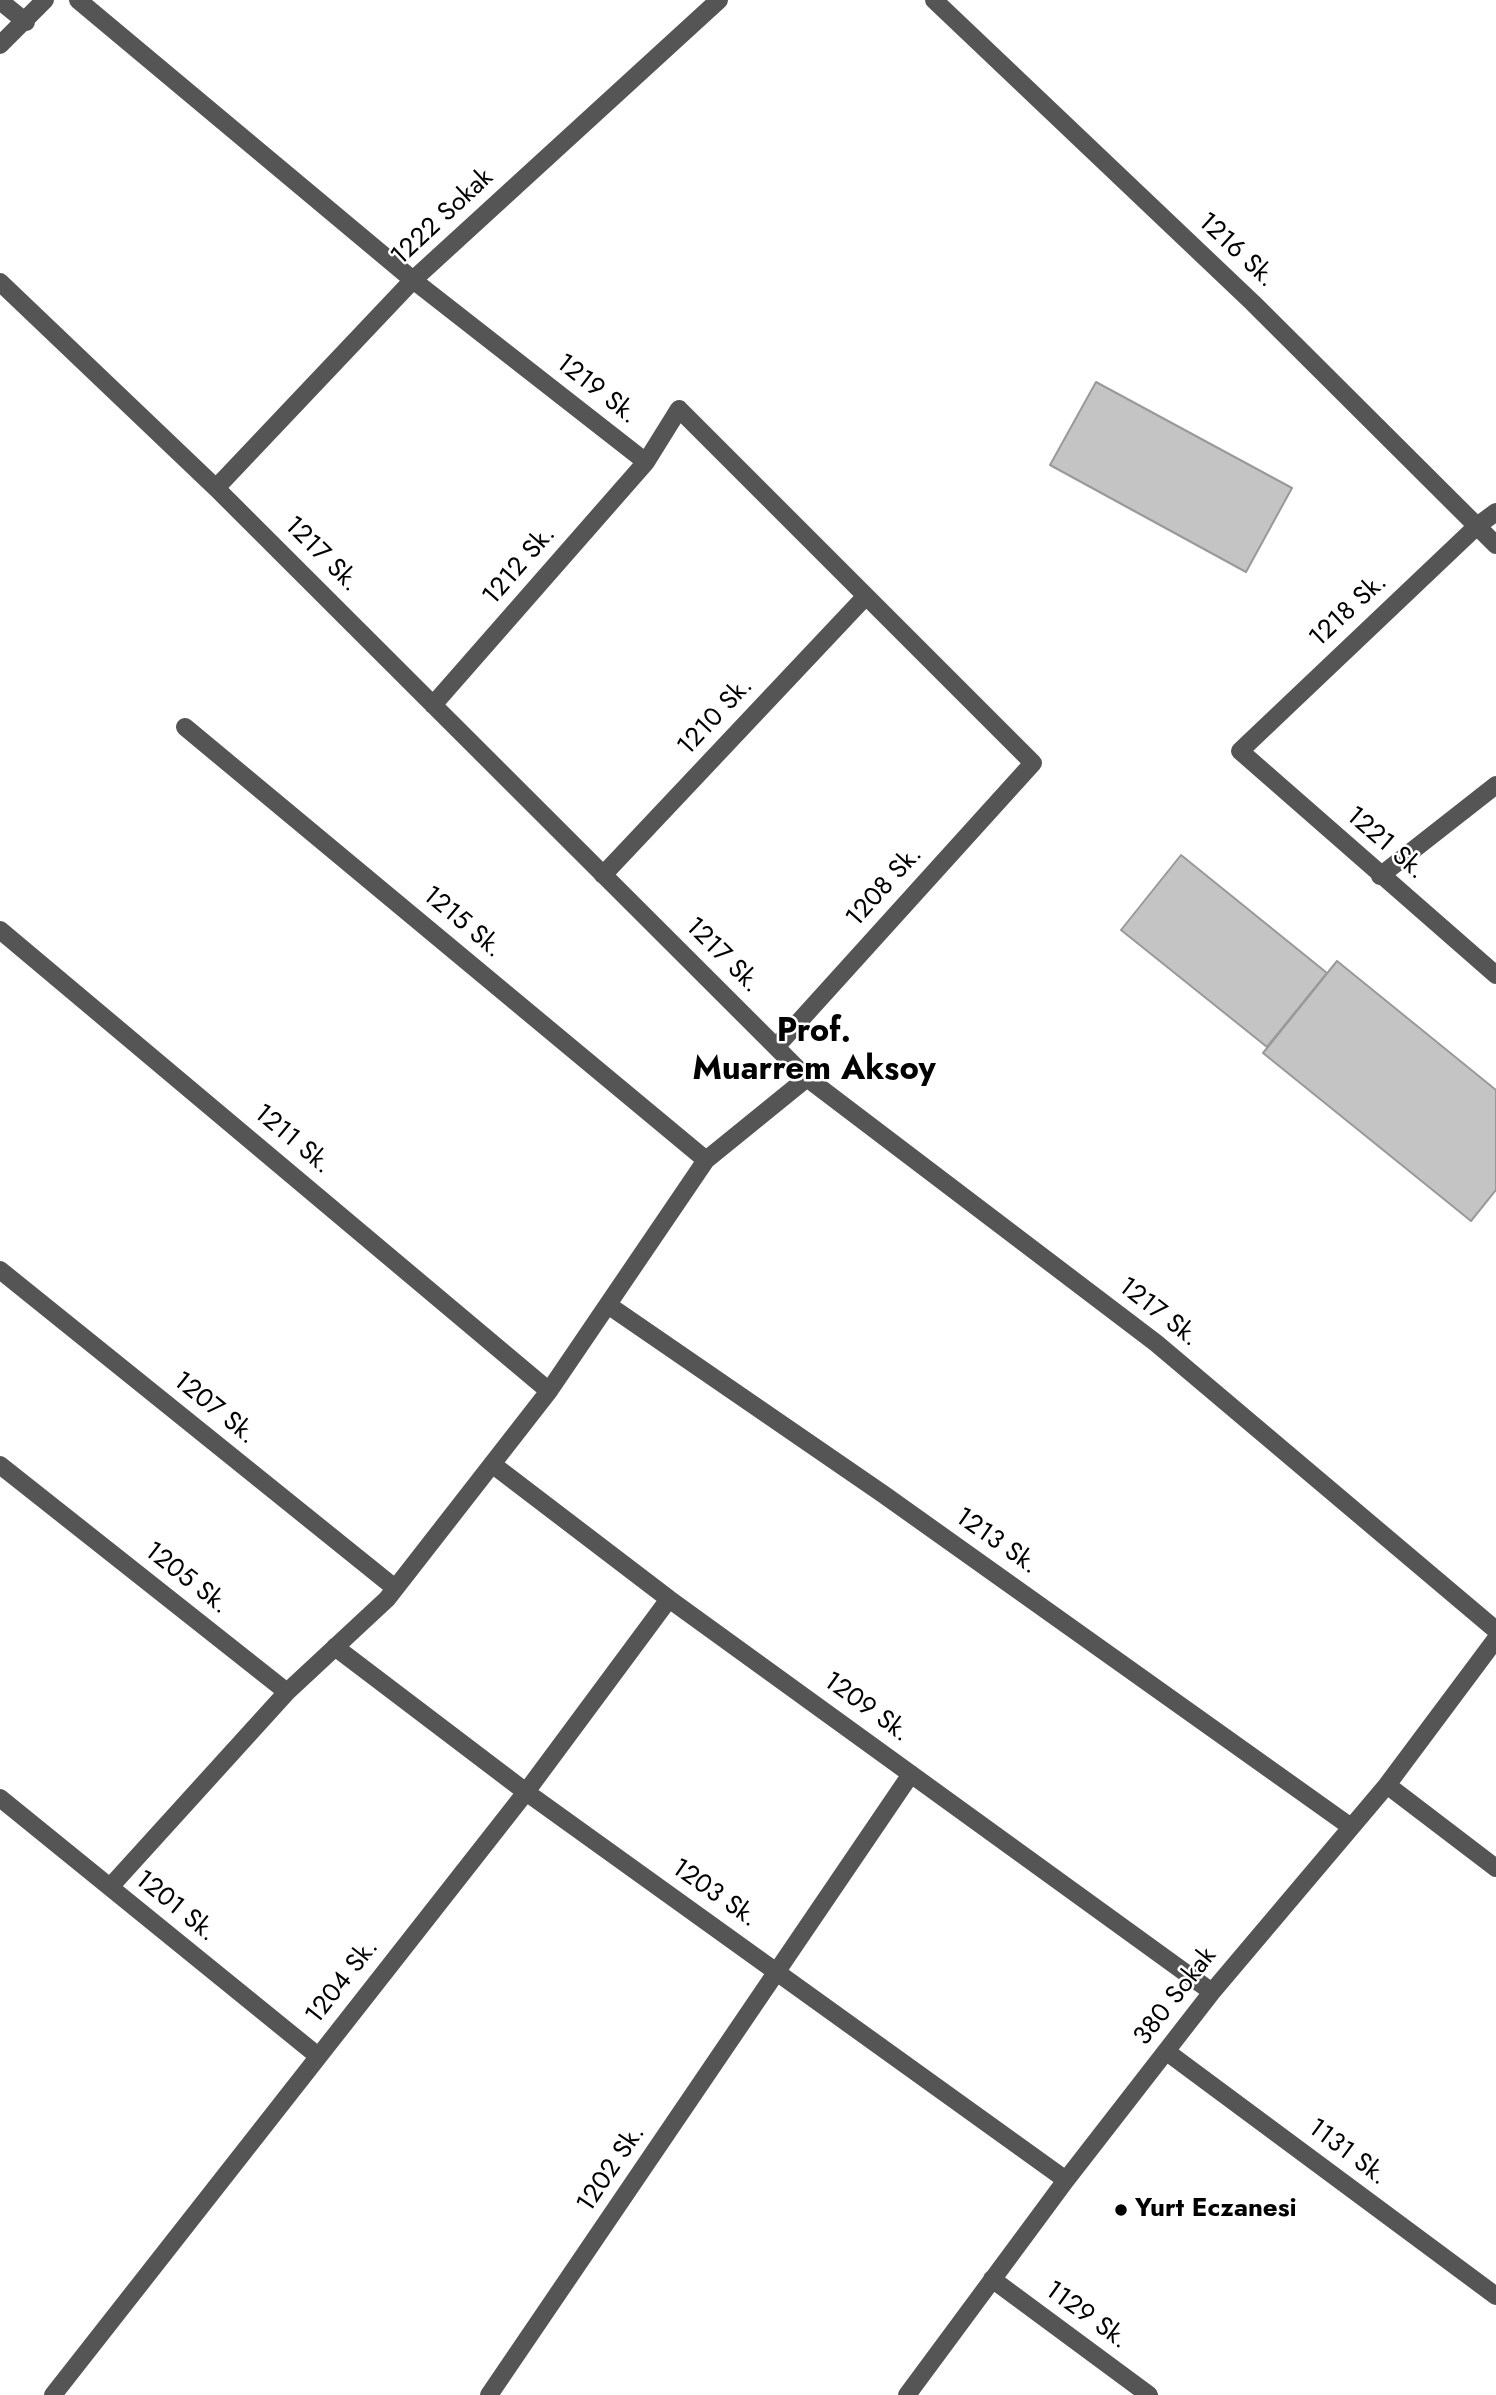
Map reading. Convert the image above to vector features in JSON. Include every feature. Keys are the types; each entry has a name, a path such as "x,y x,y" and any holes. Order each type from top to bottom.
{"street":[{"path":"0,45 26,22 45,0"},
{"name":"1219 Sk.","path":"79,0 413,280 646,462 679,409 1033,763"},
{"name":"1222 Sokak","path":"216,488 413,280 719,0"},
{"name":"1216 Sk.","path":"934,0 1254,303 1496,545"},
{"path":"0,1 26,22"},
{"name":"1217 Sk.","path":"0,282 216,488 807,1078 1156,1343 1496,1630"},
{"name":"1212 Sk.","path":"433,705 646,462"},
{"name":"1218 Sk.","path":"1240,751 1477,526 1496,512"},
{"name":"1210 Sk.","path":"603,875 866,596"},
{"name":"1215 Sk.","path":"185,727 706,1160"},
{"name":"1221 Sk.","path":"1240,751 1496,975"},
{"name":"1208 Sk.","path":"776,1047 1033,763"},
{"path":"1380,876 1496,785"},
{"name":"1211 Sk.","path":"0,930 550,1391"},
{"path":"110,1887 287,1692 396,1588 550,1391 706,1160 807,1078"},
{"name":"1207 Sk.","path":"0,1270 396,1588"},
{"name":"1213 Sk.","path":"608,1305 883,1494 1351,1827"},
{"name":"1209 Sk.","path":"492,1464 669,1599 1212,1992"},
{"name":"1205 Sk.","path":"0,1465 287,1692"},
{"name":"1204 Sk.","path":"53,2395 526,1792 669,1599"},
{"name":"380 Sokak","path":"907,2395 1066,2180 1212,1992 1387,1785 1496,1639"},
{"name":"1203 Sk.","path":"335,1647 526,1792 1066,2180"},
{"name":"1202 Sk.","path":"489,2395 911,1773"},
{"path":"1387,1785 1496,1868"},
{"name":"1201 Sk.","path":"0,1798 318,2056"},
{"name":"1131 Sk.","path":"1167,2052 1496,2296"},
{"name":"1129 Sk.","path":"992,2279 1149,2395"}],"building":[{"path":"1096,382 1292,488 1246,572 1050,465"},
{"path":"1181,855 1327,973 1267,1047 1121,930"},
{"path":"1337,961 1496,1090 1496,1190 1471,1221 1263,1053"}],"place":[{"name":"Yurt Eczanesi","path":"1121,2210"}],"district":[{"name":"Prof. Muarrem Aksoy","path":"814,1052"}]}
